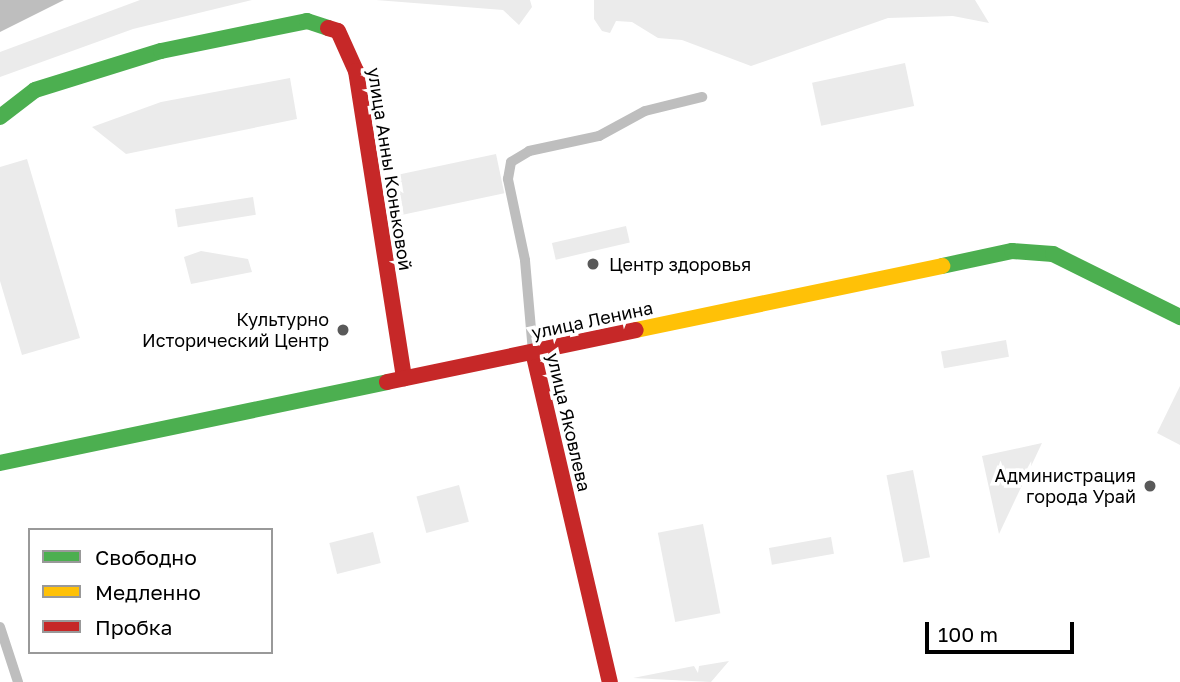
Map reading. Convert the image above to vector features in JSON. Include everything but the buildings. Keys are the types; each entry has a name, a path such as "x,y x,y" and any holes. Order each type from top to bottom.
{"main road":[{"name":"улица Анны Коньковой","path":"0,117 35,90 161,51 288,24 317,21 338,31 356,71 404,378"},
{"name":"улица Ленина","path":"0,463 1012,251 1053,254 1180,317"},
{"name":"улица Яковлева","path":"533,352 610,682"}],"street":[{"name":"улица Яковлева","path":"533,352 525,260 508,179 511,162 529,151 598,135 645,111 702,97"},
{"path":"0,627 18,682"}],"shaded area":[{"path":"0,0 64,0 0,32"},
{"path":"140,0 252,0 133,29 0,77 0,52"},
{"path":"376,0 530,0 532,7 519,25 503,10"},
{"path":"594,0 975,0 989,23 953,16 888,18 751,66 682,40 658,38 632,22 616,21 610,33 602,31 594,19"},
{"path":"905,63 914,106 821,126 812,83"},
{"path":"290,78 297,119 126,154 92,127 161,102"},
{"path":"496,154 504,193 397,216 388,177"},
{"path":"27,159 80,338 22,355 0,281 0,167"},
{"path":"253,197 256,215 178,227 175,209"},
{"path":"626,226 630,243 556,260 552,243"},
{"path":"201,251 248,259 252,272 191,284 184,257"},
{"path":"1006,340 1009,357 944,368 941,351"},
{"path":"1180,386 1180,445 1157,433"},
{"path":"1042,443 999,534 982,456"},
{"path":"913,470 930,557 903,563 886,475"},
{"path":"459,485 469,522 426,533 416,496"},
{"path":"703,524 720,613 675,622 658,533"},
{"path":"373,532 381,563 337,574 329,543"},
{"path":"831,537 834,554 772,565 769,548"},
{"path":"729,661 711,682 633,678 694,666 698,673 699,666"}],"traffic: fast":[{"path":"0,117 35,90 161,51 307,21 328,28"},
{"path":"942,266 1012,251 1053,254 1180,317"},
{"path":"0,463 387,382"}],"traffic: slow":[{"path":"636,330 942,266"}],"traffic: jam":[{"path":"328,28 338,31 356,71 404,378"},
{"path":"387,382 636,330"},
{"path":"533,352 610,682"}],"place":[{"name":"Центр здоровья","path":"593,264"},
{"name":"Культурно Исторический Центр","path":"343,330"},
{"name":"Администрация города Урай","path":"1150,486"}]}
